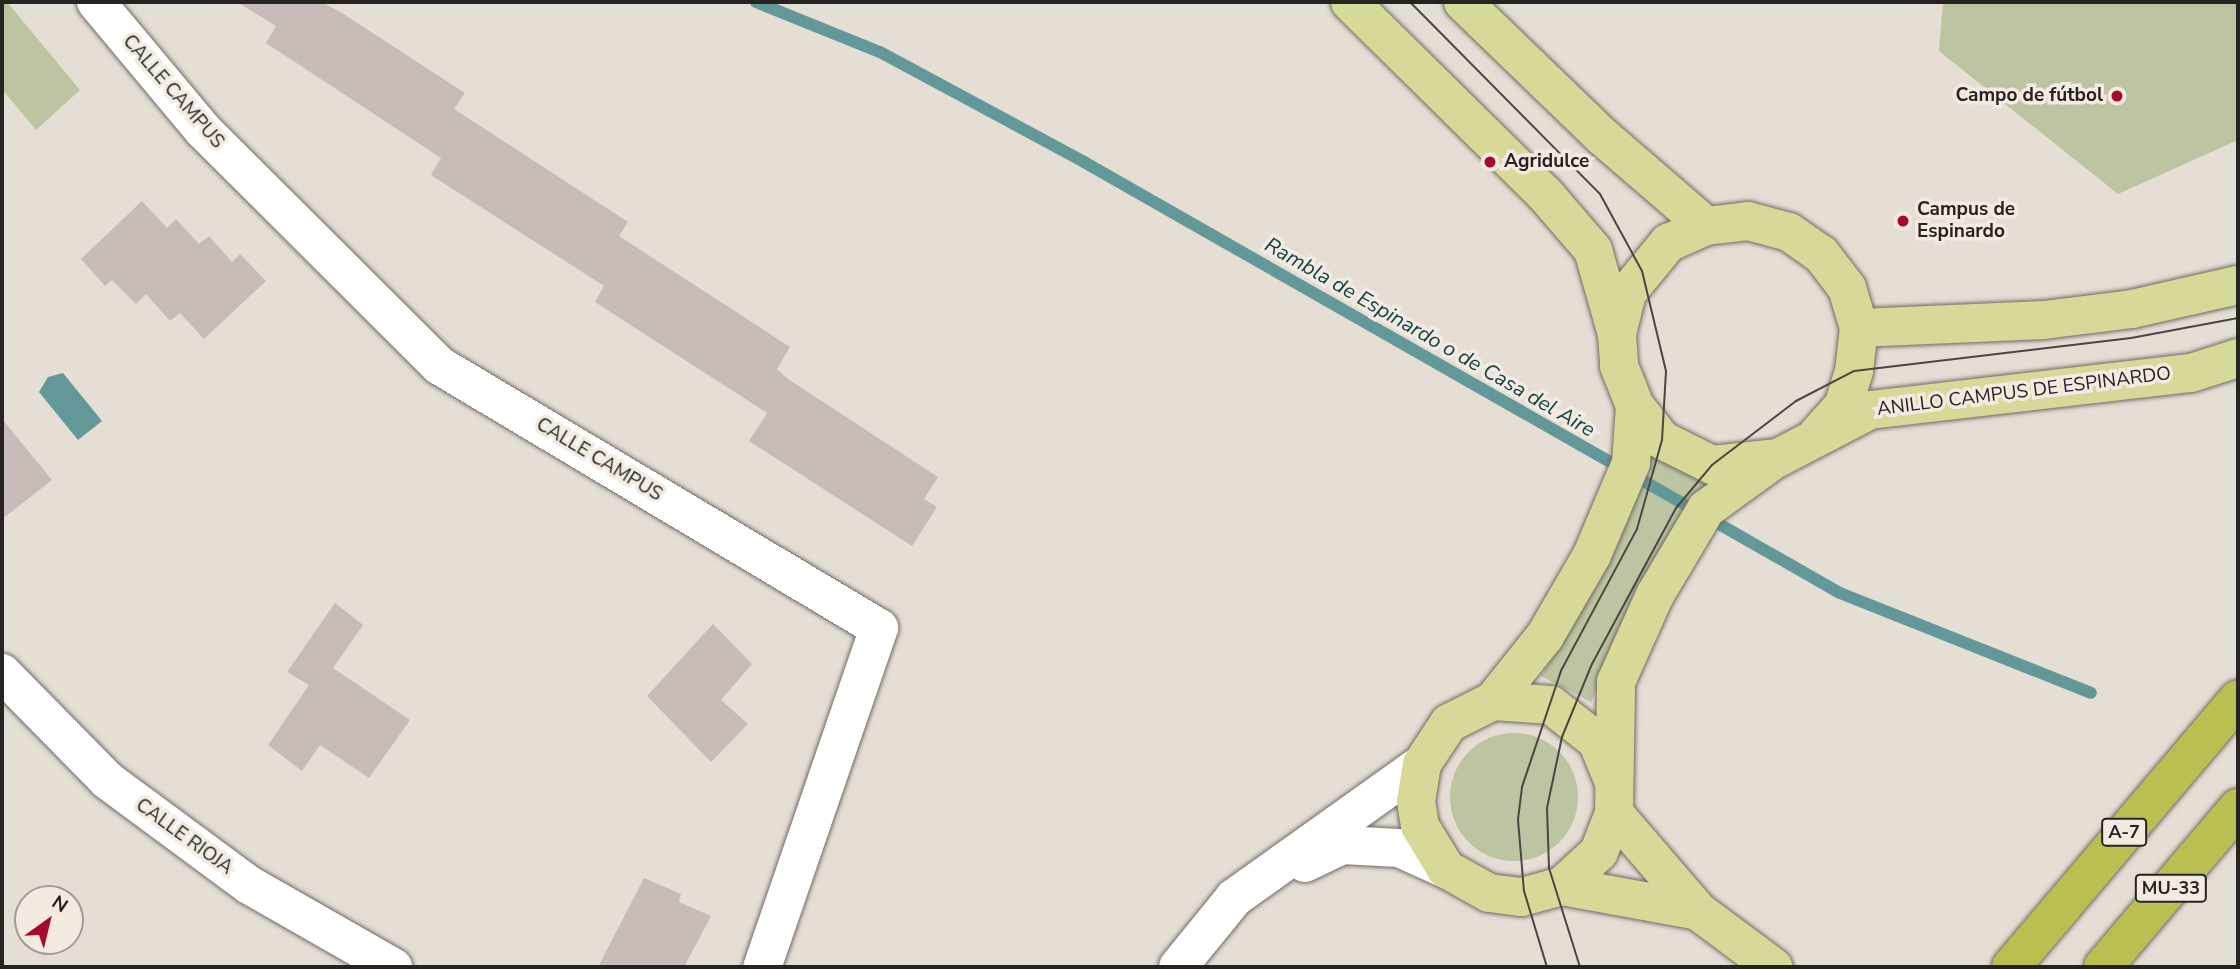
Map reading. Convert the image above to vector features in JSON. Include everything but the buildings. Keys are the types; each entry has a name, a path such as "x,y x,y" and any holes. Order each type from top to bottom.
{"highway":[{"name":"A-7","path":"2011,967 2238,699"},
{"name":"MU-33","path":"2103,967 2238,808"}],"main road":[{"name":"ANILLO CAMPUS DE ESPINARDO","path":"1350,2 1544,193 1593,250 1617,334 1619,366 1635,406 1662,440 1712,464 1778,458 1870,410 2191,373 2238,358"},
{"path":"1463,2 1603,137 1706,226"},
{"name":"ANILLO CAMPUS DE ESPINARDO","path":"1617,334 1627,293 1642,271 1668,243 1706,226 1748,222 1789,232 1821,254 1847,288 1859,328 1854,371 1843,406 1815,437"},
{"path":"1859,328 2044,320 2132,309 2238,285"},
{"path":"1635,406 1631,463 1592,555 1545,636 1493,701 1449,723 1422,764 1416,801 1420,826 1446,869 1489,893 1522,897 1562,886 1698,911"},
{"path":"1562,886 1599,852 1614,798 1616,682 1655,595 1706,509 1743,478 1778,458"},
{"path":"1493,701 1551,705 1597,741 1614,798 1698,911 1773,967"}],"street":[{"name":"CALLE CAMPUS","path":"96,2 203,130 440,366 879,628 762,967"},
{"name":"CALLE RIOJA","path":"2,673 107,780 249,885 393,967"},
{"path":"1178,967 1234,898 1422,764"},
{"path":"1234,898 1342,845 1399,848 1446,869"}],"green space":[{"path":"2,2 7,2 80,90 36,130 2,89"},
{"name":"Campo de fútbol","path":"1943,2 2238,2 2238,140 2118,194 1939,51"},
{"path":"1649,445 1715,481 1634,606 1591,702 1541,676 1594,586"},
{"path":"1514,733 1539,738 1559,752 1573,772 1578,797 1573,822 1559,842 1539,856 1514,861 1489,856 1469,842 1455,822 1450,797 1455,772 1469,752 1489,738"}],"water":[{"path":"63,373 102,421 78,440 39,392 48,377"}],"waterway":[{"name":"Rambla de Espinardo o de Casa del Aire","path":"756,2 880,52 1084,162 1840,593 2091,693"}],"tram line":[{"path":"1410,2 1600,194 1642,271 1666,371 1662,440 1637,529 1561,671 1522,787 1518,820 1524,891 1547,967"},
{"path":"1580,967 1549,868 1547,808 1562,737 1592,664 1676,508 1712,465 1796,401 1854,371 2131,338 2238,318"}],"place":[{"name":"Campo de fútbol","path":"2117,96"},
{"name":"Agridulce","path":"1490,162"},
{"name":"Campus de Espinardo","path":"1903,221"}]}
